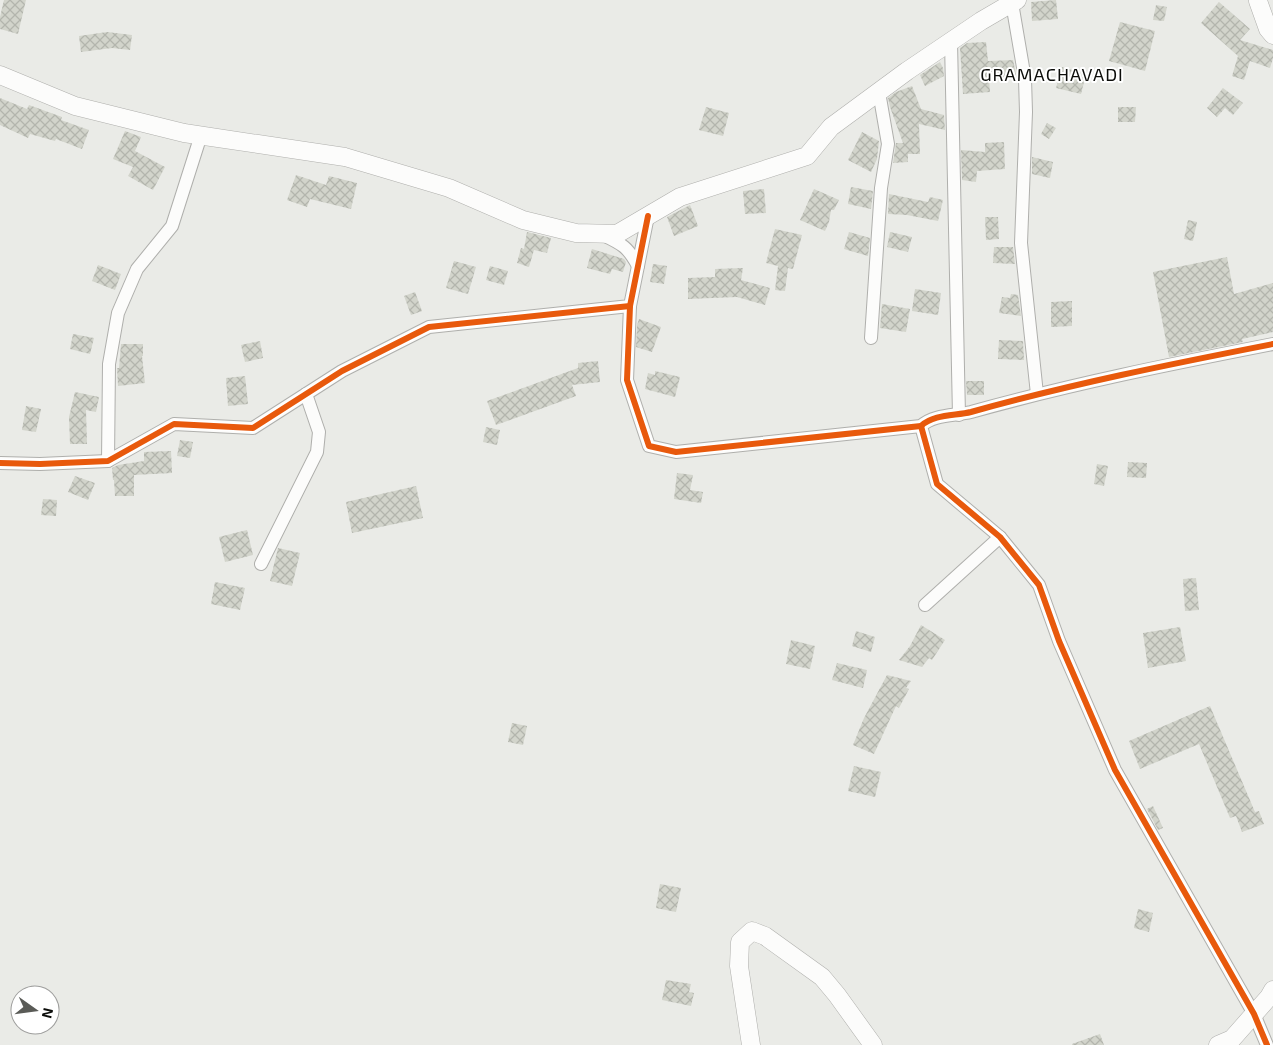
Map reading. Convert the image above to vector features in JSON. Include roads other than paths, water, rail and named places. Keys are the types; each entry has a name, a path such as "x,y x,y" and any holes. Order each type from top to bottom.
{"main road":[{"path":"1258,0 1268,29 1273,35"},
{"path":"0,75 74,106 184,133 345,157 449,188 523,220 576,233 617,234 680,197 807,156 831,127 951,42 1014,2"},
{"path":"751,1045 739,966 740,942 752,931 765,936 822,977 873,1045"},
{"path":"1218,1045 1232,1039 1273,990"}],"street":[{"path":"1014,2 1025,79 1026,112 1022,244 1037,394"},
{"path":"951,42 959,415"},
{"path":"871,338 881,188 888,144 879,92"},
{"path":"108,461 109,364 118,313 137,269 172,226 201,135"},
{"path":"648,216 630,306 627,380 649,446 676,452 921,426 928,419 959,415 1037,394 1156,366 1273,344"},
{"path":"601,234 624,245 631,252 638,266"},
{"path":"0,463 40,464 108,461 174,424 253,428 342,371 429,327 630,306"},
{"path":"261,564 317,452 319,432 306,394"},
{"path":"921,426 937,484 1000,537 1039,585 1059,642 1116,770 1254,1014 1267,1045"},
{"path":"925,605 1000,537"}],"district":[{"name":"GRAMACHAVADI","path":"1052,75"}]}
